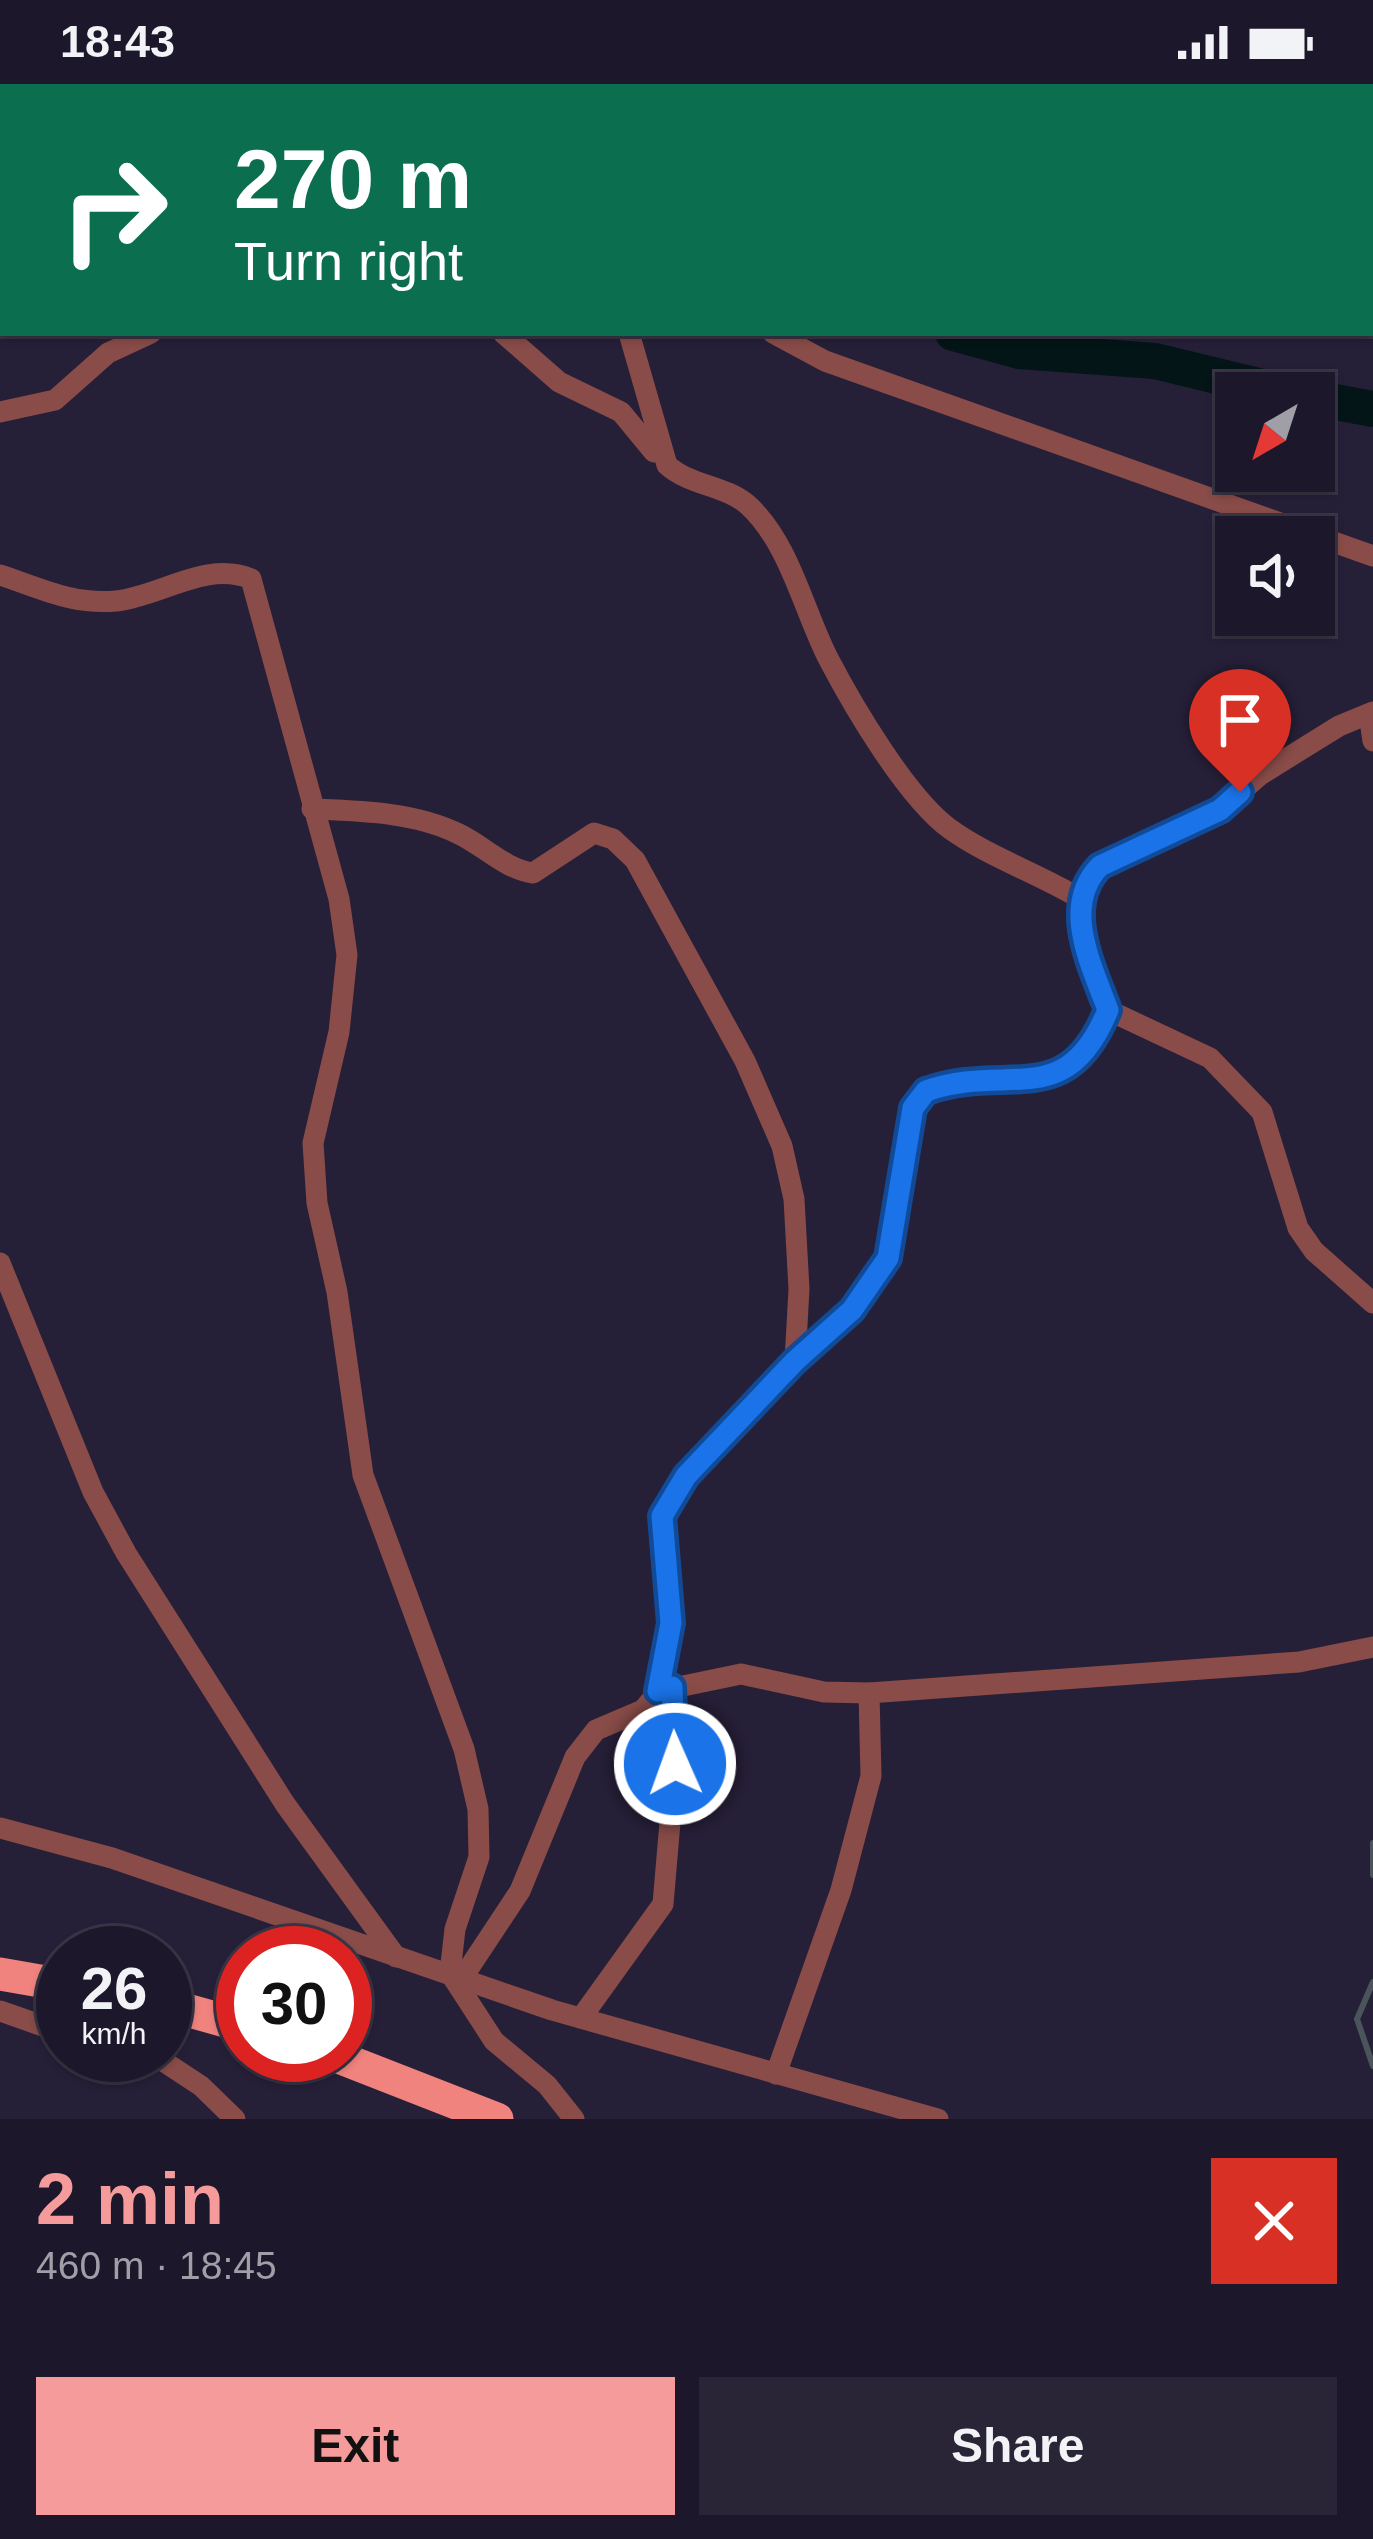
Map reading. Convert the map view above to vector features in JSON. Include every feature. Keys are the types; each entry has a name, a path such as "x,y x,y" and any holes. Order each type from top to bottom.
{"highway":[{"path":"3,1979 36,1982"},
{"path":"372,2070 497,2119"}],"street":[{"path":"0,412 55,400 108,353 145,336"},
{"path":"506,336 559,382 621,412 680,476 737,497 762,522 803,596 827,657 911,786 945,826 1078,898"},
{"path":"630,336 667,465"},
{"path":"777,336 791,348 825,361 1373,556"},
{"path":"0,575 55,598 117,601 216,573 251,579 338,899 347,955 339,1032 326,1070 313,1143 317,1203 338,1292 363,1475 464,1749 478,1808 479,1857 455,1929 456,1975 494,2041 547,2084 574,2119"},
{"path":"1373,741 1371,713 1339,726 1260,775 1220,810 1100,866 1078,898 1087,954 1108,1010 1210,1058 1262,1112 1298,1228 1314,1251 1373,1303"},
{"path":"313,809 379,812 456,832 519,871 532,873 594,833 613,839 635,860 745,1061 782,1146 794,1199 799,1289 795,1361"},
{"path":"581,2018 663,1904 675,1764 665,1689 671,1623 662,1516 686,1476 795,1361 852,1310 888,1258 913,1108 926,1091 1055,1074 1083,1059 1108,1010"},
{"path":"0,1263 93,1492 126,1553 285,1804 396,1957"},
{"path":"456,1975 520,1892 575,1757 596,1730 643,1710 665,1689 741,1674 824,1692 869,1693 1299,1662 1373,1647"},
{"path":"776,2074 841,1890 871,1776 869,1693"},
{"path":"0,1828 112,1858 581,2018 938,2119"},
{"path":"0,2011 36,2024"},
{"path":"192,2080 235,2119"}],"waterway":[{"path":"964,336 1019,351 1155,361 1215,376"},
{"path":"1335,402 1373,409"},
{"path":"1373,1843 1373,1875"},
{"path":"1373,1982 1357,2019 1373,2066"}],"route":[{"path":"675,1764 672,1687 658,1691 671,1623 662,1516 686,1476 795,1361 852,1310 888,1258 913,1108 926,1091 942,1085 1055,1074 1083,1059 1108,1010 1087,954 1078,898 1085,881 1100,866 1220,810 1240,792"}]}
